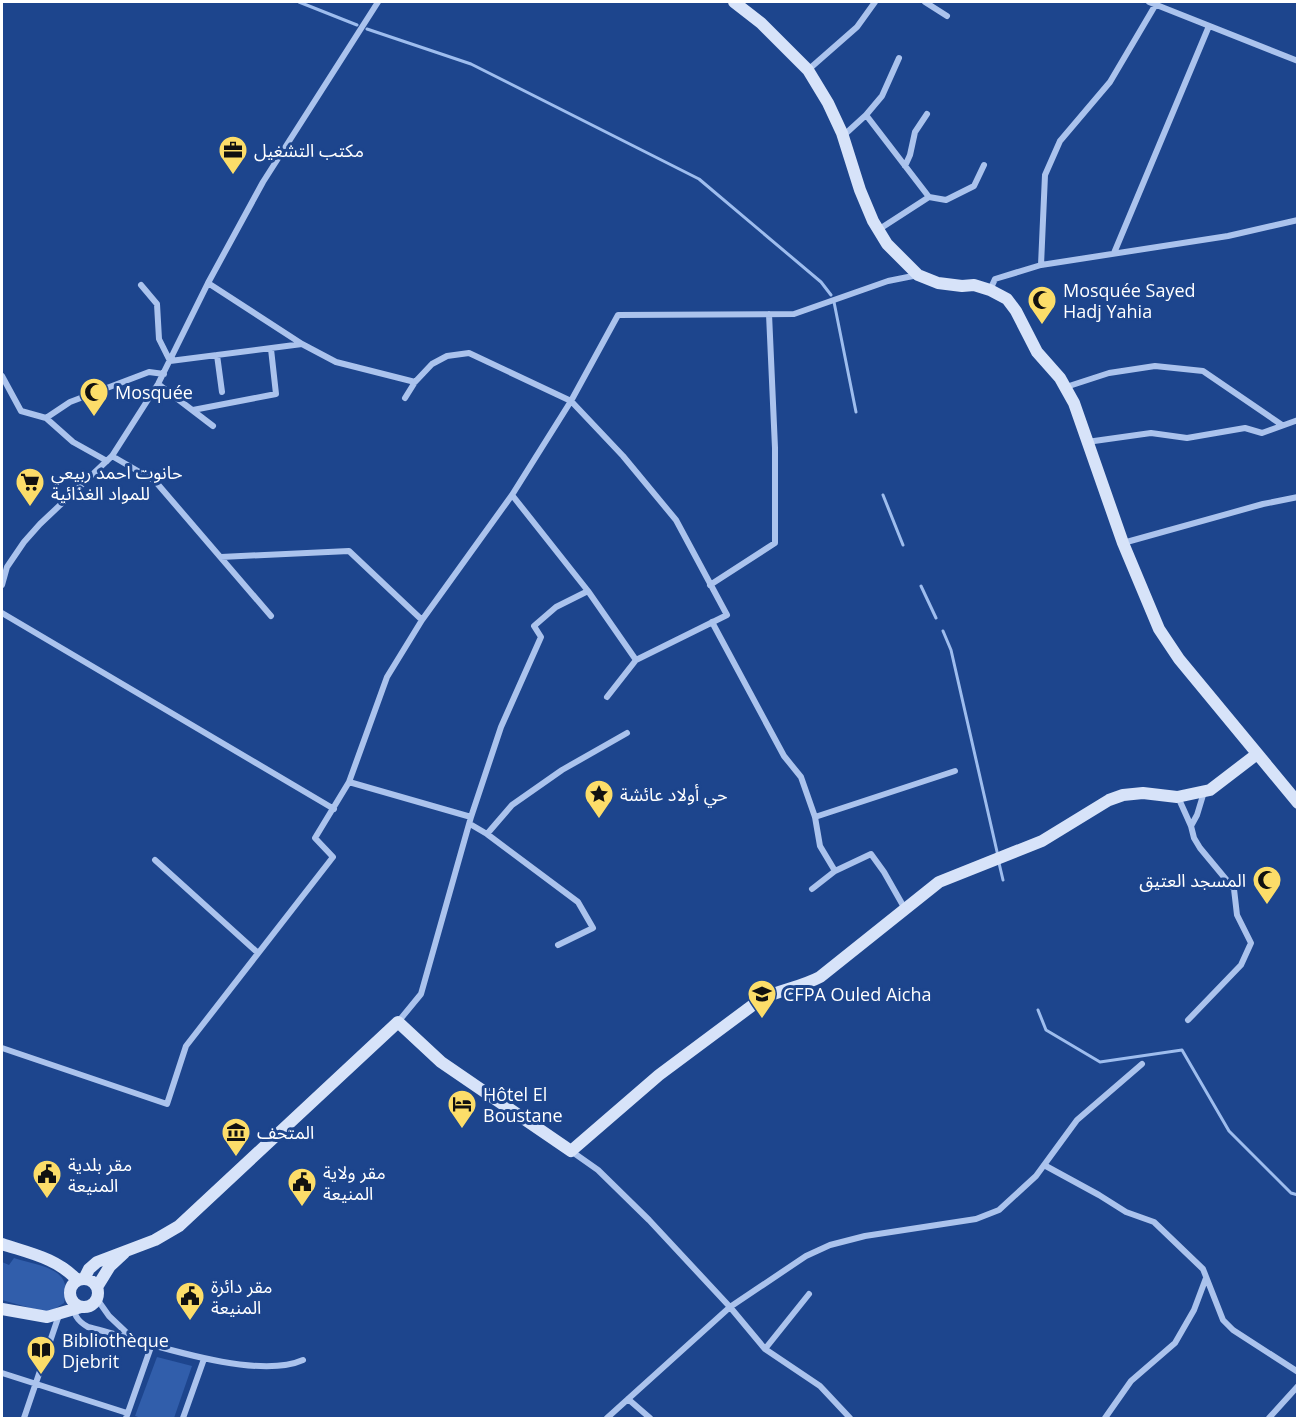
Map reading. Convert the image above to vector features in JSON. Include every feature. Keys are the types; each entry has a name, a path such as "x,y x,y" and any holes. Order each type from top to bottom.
{"street":[{"path":"2,585 7,567 24,542 112,456 164,374 208,283 263,182 378,2"},
{"path":"734,2 761,23 808,70 828,103 843,136 860,190 887,244 918,275 938,282 962,286 974,285 990,290 1007,299 1017,311 1037,352 1066,387 1074,403 1123,543 1159,629 1179,659 1298,803"},
{"path":"808,70 857,27 875,2"},
{"path":"925,2 947,16"},
{"path":"1149,2 1298,62"},
{"path":"1041,265 1044,176 1060,141 1110,82 1156,4"},
{"path":"1114,253 1209,26"},
{"path":"843,136 866,115 882,96 899,58"},
{"path":"905,166 915,132 927,114"},
{"path":"866,115 929,197 946,200 974,186 984,165"},
{"path":"878,230 929,197"},
{"path":"990,290 995,279 1041,265 1228,236 1298,219"},
{"path":"2,1048 167,1104 186,1046 333,857 315,838 349,782 387,677 422,620 512,495 571,401 618,315 794,314 888,281 918,275"},
{"path":"208,283 302,344 336,362 415,382"},
{"path":"141,285 157,304 159,339 170,361"},
{"path":"710,585 775,543 775,448 769,314"},
{"path":"170,361 302,344"},
{"path":"193,410 276,394 271,349"},
{"path":"405,398 415,382 432,364 447,356 470,353 571,401 623,456 676,520 727,615 636,660 607,697"},
{"path":"217,355 222,392"},
{"path":"1066,387 1109,373 1155,366 1203,371 1282,425"},
{"path":"46,418 70,402 137,376 149,372 164,374"},
{"path":"2,376 21,411 46,418 73,441 107,461"},
{"path":"158,384 213,426"},
{"path":"1087,442 1151,433 1187,438 1245,428 1262,433 1298,420"},
{"path":"112,456 155,481 271,616"},
{"path":"512,495 588,591 636,660"},
{"path":"1123,543 1263,504 1298,497"},
{"path":"221,557 348,551 422,620"},
{"path":"303,1360 282,1367 204,1359 88,1327 77,1318 70,1292 73,1283 81,1279 97,1262 155,1240 179,1226 398,1022 422,994 471,820 501,727 541,637 534,626 556,608 588,591"},
{"path":"2,613 334,809"},
{"path":"712,622 784,756 801,777 815,818 820,846 836,871"},
{"path":"487,834 512,805 562,770 627,733"},
{"path":"571,1151 659,1075 761,999 820,977 939,882 1042,841 1109,800 1123,795 1143,793 1177,797 1210,790 1257,754"},
{"path":"815,818 955,771"},
{"path":"349,782 471,820 578,902 593,928 558,945"},
{"path":"1191,826 1204,792"},
{"path":"1177,797 1200,848 1233,889 1237,915 1251,944 1241,965 1188,1020"},
{"path":"812,890 836,871 871,854 906,910"},
{"path":"155,860 258,953"},
{"path":"398,1022 441,1062 598,1170 642,1213 730,1307 765,1350 820,1386 850,1419"},
{"path":"607,1419 730,1307 806,1256 830,1245 865,1236 975,1219 999,1210 1036,1176 1077,1120 1142,1064"},
{"path":"1044,1165 1126,1212 1154,1222 1203,1269 1223,1320 1233,1330 1298,1372"},
{"path":"2,1244 53,1261 81,1279 91,1280 115,1323 131,1338"},
{"path":"2,1309 42,1317 59,1315 75,1306 90,1306 110,1266 130,1249"},
{"path":"1105,1419 1131,1381 1175,1343 1194,1310 1206,1278"},
{"path":"765,1350 809,1294"},
{"path":"24,1419 59,1315"},
{"path":"2,1373 127,1416 152,1344"},
{"path":"183,1419 204,1359"},
{"path":"1269,1419 1298,1386"},
{"path":"628,1399 650,1419"}],"shaded area":[{"path":"14,1258 53,1270 60,1275 66,1291 64,1303 48,1313 2,1300 2,1262 9,1265"},
{"path":"157,1357 192,1366 174,1418 135,1416"}],"waterway":[{"path":"299,2 357,25"},
{"path":"367,29 471,64 699,179 821,282 831,295"},
{"path":"834,302 856,412"},
{"path":"883,495 903,545"},
{"path":"921,586 936,618"},
{"path":"943,631 951,650 998,856"},
{"path":"999,863 1003,880"},
{"path":"1038,1010 1046,1030 1100,1062 1182,1050 1229,1131 1291,1193 1298,1195"}],"place":[{"name":"مكتب التشغيل","path":"233,176"},
{"name":"Mosquée Sayed Hadj Yahia","path":"1042,326"},
{"name":"Mosquée","path":"94,418"},
{"name":"حانوت احمد ربيعي للمواد الغذائية","path":"30,508"},
{"name":"حي أولاد عائشة","path":"599,820"},
{"name":"المسجد العتيق","path":"1267,906"},
{"name":"CFPA Ouled Aicha","path":"762,1020"},
{"name":"Hôtel El Boustane","path":"462,1130"},
{"name":"المتحف","path":"236,1158"},
{"name":"مقر بلدية المنيعة","path":"47,1200"},
{"name":"مقر ولاية المنيعة","path":"302,1208"},
{"name":"مقر دائرة المنيعة","path":"190,1322"},
{"name":"Bibliothèque Djebrit","path":"41,1376"}]}
